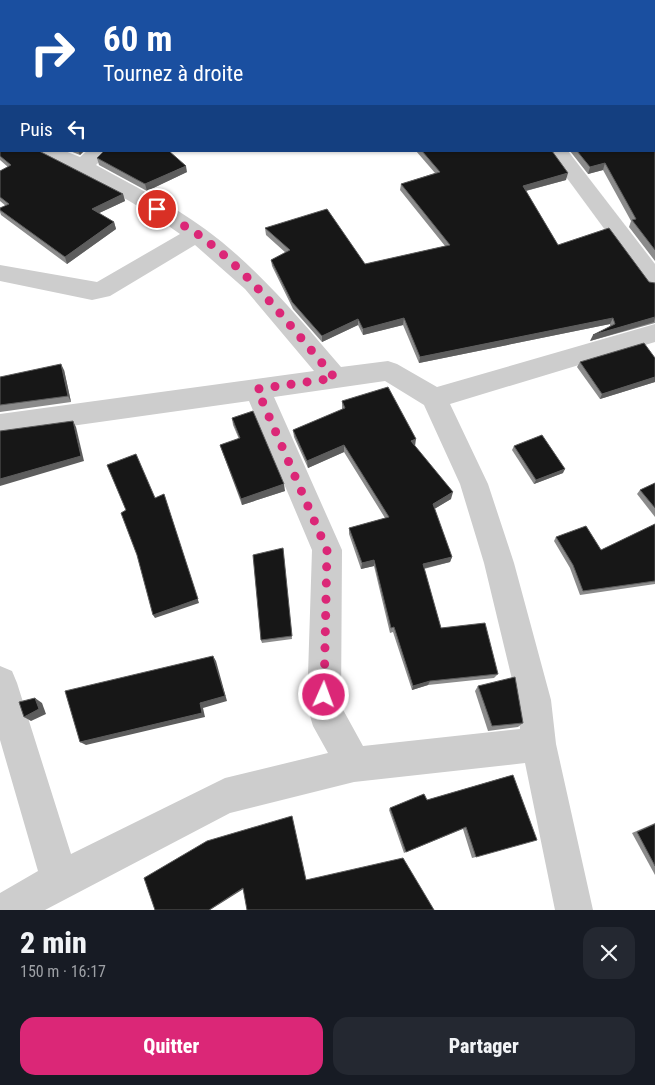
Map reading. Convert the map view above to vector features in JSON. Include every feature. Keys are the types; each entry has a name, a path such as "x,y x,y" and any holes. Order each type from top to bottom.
{"street":[{"path":"49,152 82,166 144,200 197,234 235,266 261,292 335,378"},
{"path":"82,166 99,152"},
{"path":"558,152 655,281"},
{"path":"0,273 92,291 102,290 197,234"},
{"path":"434,398 655,334"},
{"path":"0,425 388,371 434,398 474,484 499,563 534,700 539,744 574,910"},
{"path":"257,389 327,550 325,714 354,764"},
{"path":"0,683 60,880"},
{"path":"8,910 60,880 225,796 354,764 539,744"}],"building":[{"path":"0,152 41,152 123,194 92,209 114,222 65,257 0,210 0,208 9,204 0,197 0,171 11,165 0,156"},
{"path":"103,152 170,152 186,166 145,184 97,158"},
{"path":"423,152 553,152 568,173 523,186 558,245 609,228 649,282 655,283 655,317 593,335 615,324 613,318 420,357 404,318 363,329 358,319 322,336 292,302 271,260 290,250 265,228 327,209 365,264 450,245 401,184 440,172"},
{"path":"578,152 655,152 655,250 632,220 636,219 605,163 590,167"},
{"path":"644,343 655,358 655,377 602,394 580,362"},
{"path":"61,364 68,396 0,405 0,377"},
{"path":"388,387 416,439 411,441 453,492 433,504 452,557 423,564 441,628 485,623 498,674 430,681 413,686 394,627 391,628 374,560 362,563 349,528 389,517 344,445 307,461 293,430 345,408 342,401"},
{"path":"253,411 284,484 241,499 220,445 240,438 232,418"},
{"path":"73,421 81,456 0,479 0,431"},
{"path":"542,435 565,469 536,480 514,446"},
{"path":"136,454 155,498 164,494 198,599 153,615 137,555 121,513 126,510 107,465"},
{"path":"655,483 655,508 640,490"},
{"path":"655,524 655,581 583,591 573,565 556,537 586,526 601,550"},
{"path":"283,548 292,636 261,640 253,555"},
{"path":"213,656 225,696 200,703 202,713 80,742 65,691"},
{"path":"515,677 523,723 492,726 478,686"},
{"path":"35,698 39,709 24,717 19,702"},
{"path":"513,775 537,840 476,857 466,827 406,852 390,808 424,794 427,800"},
{"path":"292,816 306,880 403,858 434,910 247,910 243,888 209,910 155,910 144,878 207,841"},
{"path":"655,824 655,866 637,832"}],"route":[{"path":"157,209 197,234 235,266 261,292 335,378 257,389 327,550 324,695"}]}
